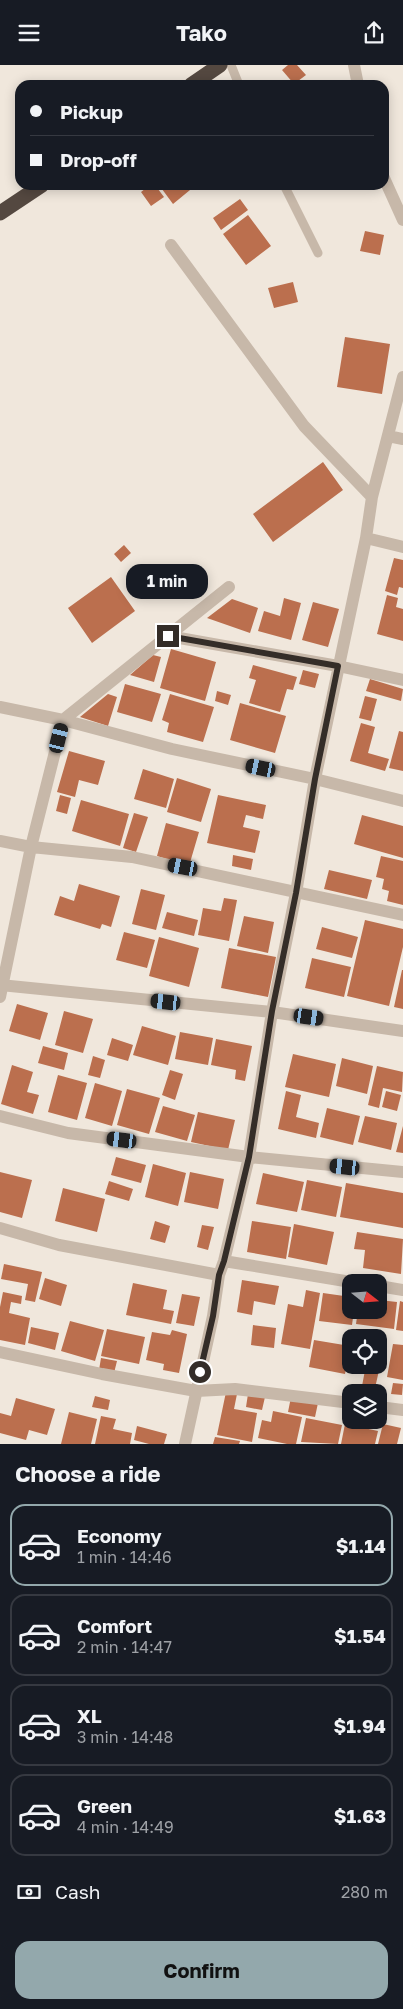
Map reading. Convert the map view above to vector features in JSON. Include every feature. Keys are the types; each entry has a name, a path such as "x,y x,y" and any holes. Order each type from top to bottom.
{"highway":[{"path":"198,80 220,65"},
{"path":"0,213 34,190"}],"street":[{"path":"354,65 357,80"},
{"path":"389,189 403,220"},
{"path":"171,245 304,425 372,497"},
{"path":"185,1444 213,1316 219,1275 249,1157 272,1011 296,893 315,779 366,538 372,497 403,377"},
{"path":"388,436 403,439"},
{"path":"366,538 403,547"},
{"path":"229,587 63,720 31,847 1,989 272,1011 403,1031"},
{"path":"168,636 338,666 403,680"},
{"path":"0,707 63,720 172,749 315,779 403,801"},
{"path":"0,841 31,847 132,857 403,915"},
{"path":"0,1116 68,1133 249,1157 403,1172"},
{"path":"0,1229 59,1245 219,1275"},
{"path":"224,1261 342,1281"},
{"path":"388,1288 403,1290"},
{"path":"0,1352 196,1391 236,1389 342,1402"},
{"path":"387,1408 403,1410"}],"lane":[{"path":"231,65 237,80"},
{"path":"286,190 318,253"}],"building":[{"path":"288,65 297,65 306,75 299,80 291,80 282,70"},
{"path":"144,190 159,190 164,197 151,206 141,192"},
{"path":"163,190 190,190 173,204"},
{"path":"240,199 248,210 221,230 213,218"},
{"path":"248,215 271,246 246,265 223,234"},
{"path":"365,231 384,235 380,255 360,251"},
{"path":"293,282 298,302 274,308 268,288"},
{"path":"345,337 390,344 382,394 337,387"},
{"path":"323,462 343,490 273,542 253,514"},
{"path":"124,545 131,553 121,562 114,554"},
{"path":"394,558 403,560 403,588 399,587 397,595 385,591"},
{"path":"150,570 157,580 148,587 141,577"},
{"path":"111,577 135,611 92,643 68,608"},
{"path":"387,595 398,598 396,607 403,609 403,641 377,634"},
{"path":"284,598 301,603 291,640 258,631 264,611 280,616"},
{"path":"232,599 258,608 250,633 207,618"},
{"path":"313,602 339,609 328,647 302,640"},
{"path":"171,649 216,662 205,701 160,688"},
{"path":"153,655 161,657 154,682 130,675"},
{"path":"253,665 297,677 293,690 287,689 280,712 249,703 256,680 249,678"},
{"path":"303,670 319,674 315,688 299,684"},
{"path":"370,679 403,689 401,701 366,691"},
{"path":"125,684 161,694 152,722 117,712"},
{"path":"217,691 231,695 228,705 215,701"},
{"path":"108,694 117,697 108,726 80,717"},
{"path":"170,694 214,707 203,742 167,732 169,723 162,720"},
{"path":"365,696 377,699 371,721 359,718"},
{"path":"240,703 286,716 275,753 230,740"},
{"path":"361,723 375,727 368,753 389,759 385,771 350,761"},
{"path":"399,731 403,732 403,771 389,768"},
{"path":"69,751 105,761 98,785 79,780 75,797 57,792"},
{"path":"143,769 174,779 166,808 134,799"},
{"path":"177,778 211,789 201,822 167,812"},
{"path":"60,795 71,798 67,814 56,811"},
{"path":"218,795 266,805 263,819 246,815 243,827 260,831 255,853 207,843"},
{"path":"81,800 129,814 120,846 72,831"},
{"path":"134,813 148,817 136,852 123,848"},
{"path":"362,815 403,826 403,858 354,844"},
{"path":"166,823 199,832 189,866 157,856"},
{"path":"233,855 253,859 251,870 232,866"},
{"path":"381,856 403,861 403,905 387,901 389,891 382,889 384,879 376,877"},
{"path":"329,870 372,880 367,899 324,889"},
{"path":"79,884 120,896 111,927 102,924 100,929 54,915 60,896 74,901"},
{"path":"141,889 165,895 156,930 132,924"},
{"path":"224,898 237,900 229,941 198,935 203,908 221,911"},
{"path":"167,912 198,920 194,936 162,928"},
{"path":"244,916 274,922 268,953 237,946"},
{"path":"365,920 403,929 403,947 389,1006 347,996"},
{"path":"322,927 358,937 352,958 316,949"},
{"path":"124,932 155,940 147,968 116,960"},
{"path":"159,937 199,948 189,987 149,976"},
{"path":"229,948 276,957 268,997 221,988"},
{"path":"312,958 351,967 344,997 305,988"},
{"path":"403,970 403,1009 394,1007"},
{"path":"17,1004 48,1013 40,1040 9,1031"},
{"path":"64,1011 93,1019 83,1053 55,1045"},
{"path":"142,1026 176,1036 168,1065 133,1055"},
{"path":"180,1032 213,1038 208,1065 175,1059"},
{"path":"112,1038 133,1045 128,1061 107,1055"},
{"path":"216,1039 252,1046 245,1081 235,1079 236,1070 211,1065"},
{"path":"43,1046 68,1053 64,1070 38,1063"},
{"path":"293,1054 336,1064 329,1097 285,1087"},
{"path":"93,1056 105,1060 100,1078 88,1075"},
{"path":"342,1058 373,1066 367,1094 336,1086"},
{"path":"12,1065 33,1072 27,1092 39,1095 33,1114 1,1104"},
{"path":"377,1066 403,1072 402,1092 383,1088 379,1108 368,1105"},
{"path":"170,1070 183,1074 175,1100 162,1095"},
{"path":"58,1075 87,1083 77,1120 48,1112"},
{"path":"95,1083 122,1091 112,1126 85,1118"},
{"path":"127,1089 160,1098 149,1134 117,1125"},
{"path":"286,1091 301,1095 296,1117 319,1123 316,1138 278,1129"},
{"path":"386,1091 401,1095 397,1111 382,1107"},
{"path":"163,1106 195,1115 187,1141 155,1132"},
{"path":"327,1108 360,1116 353,1145 320,1137"},
{"path":"198,1112 235,1120 228,1150 191,1142"},
{"path":"365,1116 397,1123 391,1150 358,1142"},
{"path":"403,1126 403,1153 396,1152"},
{"path":"116,1157 146,1165 141,1183 111,1175"},
{"path":"153,1164 186,1173 178,1206 145,1197"},
{"path":"0,1172 32,1180 22,1218 0,1212"},
{"path":"190,1172 224,1179 218,1209 184,1202"},
{"path":"263,1173 304,1182 297,1212 256,1204"},
{"path":"307,1180 342,1187 336,1217 301,1210"},
{"path":"109,1181 133,1189 129,1201 105,1194"},
{"path":"346,1183 403,1193 403,1228 340,1217"},
{"path":"63,1188 105,1199 97,1232 55,1221"},
{"path":"155,1221 170,1226 165,1243 150,1239"},
{"path":"252,1221 291,1227 286,1259 247,1252"},
{"path":"294,1224 334,1232 327,1265 288,1257"},
{"path":"202,1225 214,1227 208,1250 197,1247"},
{"path":"357,1232 403,1239 401,1274 363,1268 365,1250 354,1249"},
{"path":"4,1264 42,1272 35,1302 25,1300 28,1284 1,1279"},
{"path":"45,1278 67,1285 61,1306 39,1299"},
{"path":"242,1280 279,1286 275,1305 254,1301 252,1315 237,1312"},
{"path":"133,1283 167,1290 163,1309 174,1311 171,1324 126,1315"},
{"path":"306,1290 320,1293 310,1349 281,1344 288,1304 303,1307"},
{"path":"3,1292 22,1296 21,1304 11,1302 9,1313 30,1318 25,1345 0,1340 0,1307"},
{"path":"323,1293 342,1296 342,1319 353,1319 352,1325 319,1321"},
{"path":"182,1294 200,1297 194,1326 176,1323"},
{"path":"388,1301 397,1302 394,1329 356,1324 357,1319 388,1319"},
{"path":"400,1301 403,1302 403,1331 396,1330"},
{"path":"70,1321 104,1330 95,1361 61,1351"},
{"path":"253,1325 276,1328 274,1348 251,1345"},
{"path":"31,1327 59,1333 55,1350 28,1343"},
{"path":"107,1329 145,1337 139,1364 101,1356"},
{"path":"172,1330 187,1334 179,1373 163,1370 164,1364 146,1360 152,1332 170,1335"},
{"path":"314,1340 342,1345 342,1373 309,1367"},
{"path":"393,1344 403,1345 403,1380 387,1377"},
{"path":"101,1358 117,1361 114,1373 99,1370"},
{"path":"364,1374 378,1374 376,1384 362,1384"},
{"path":"393,1383 403,1384 402,1395 391,1394"},
{"path":"226,1392 237,1394 234,1409 257,1413 252,1442 217,1435"},
{"path":"248,1394 265,1397 262,1410 246,1407"},
{"path":"95,1396 110,1400 108,1410 92,1407"},
{"path":"291,1397 318,1403 315,1417 288,1412"},
{"path":"16,1398 55,1409 47,1435 29,1430 26,1440 0,1433 0,1413 11,1416"},
{"path":"273,1411 302,1417 296,1444 258,1438 262,1420 271,1422"},
{"path":"69,1412 97,1419 91,1444 61,1444"},
{"path":"101,1416 116,1419 113,1429 132,1433 130,1444 95,1444"},
{"path":"306,1418 342,1425 338,1444 301,1442"},
{"path":"387,1425 401,1428 397,1444 378,1444 382,1429 387,1429"},
{"path":"137,1426 167,1434 164,1444 149,1444 134,1440"},
{"path":"344,1429 378,1431 375,1444 341,1444"},
{"path":"215,1437 240,1441 239,1444 213,1444"}],"route":[{"path":"168,636 338,666 272,1011 249,1157 219,1275 213,1316 200,1372"}]}
